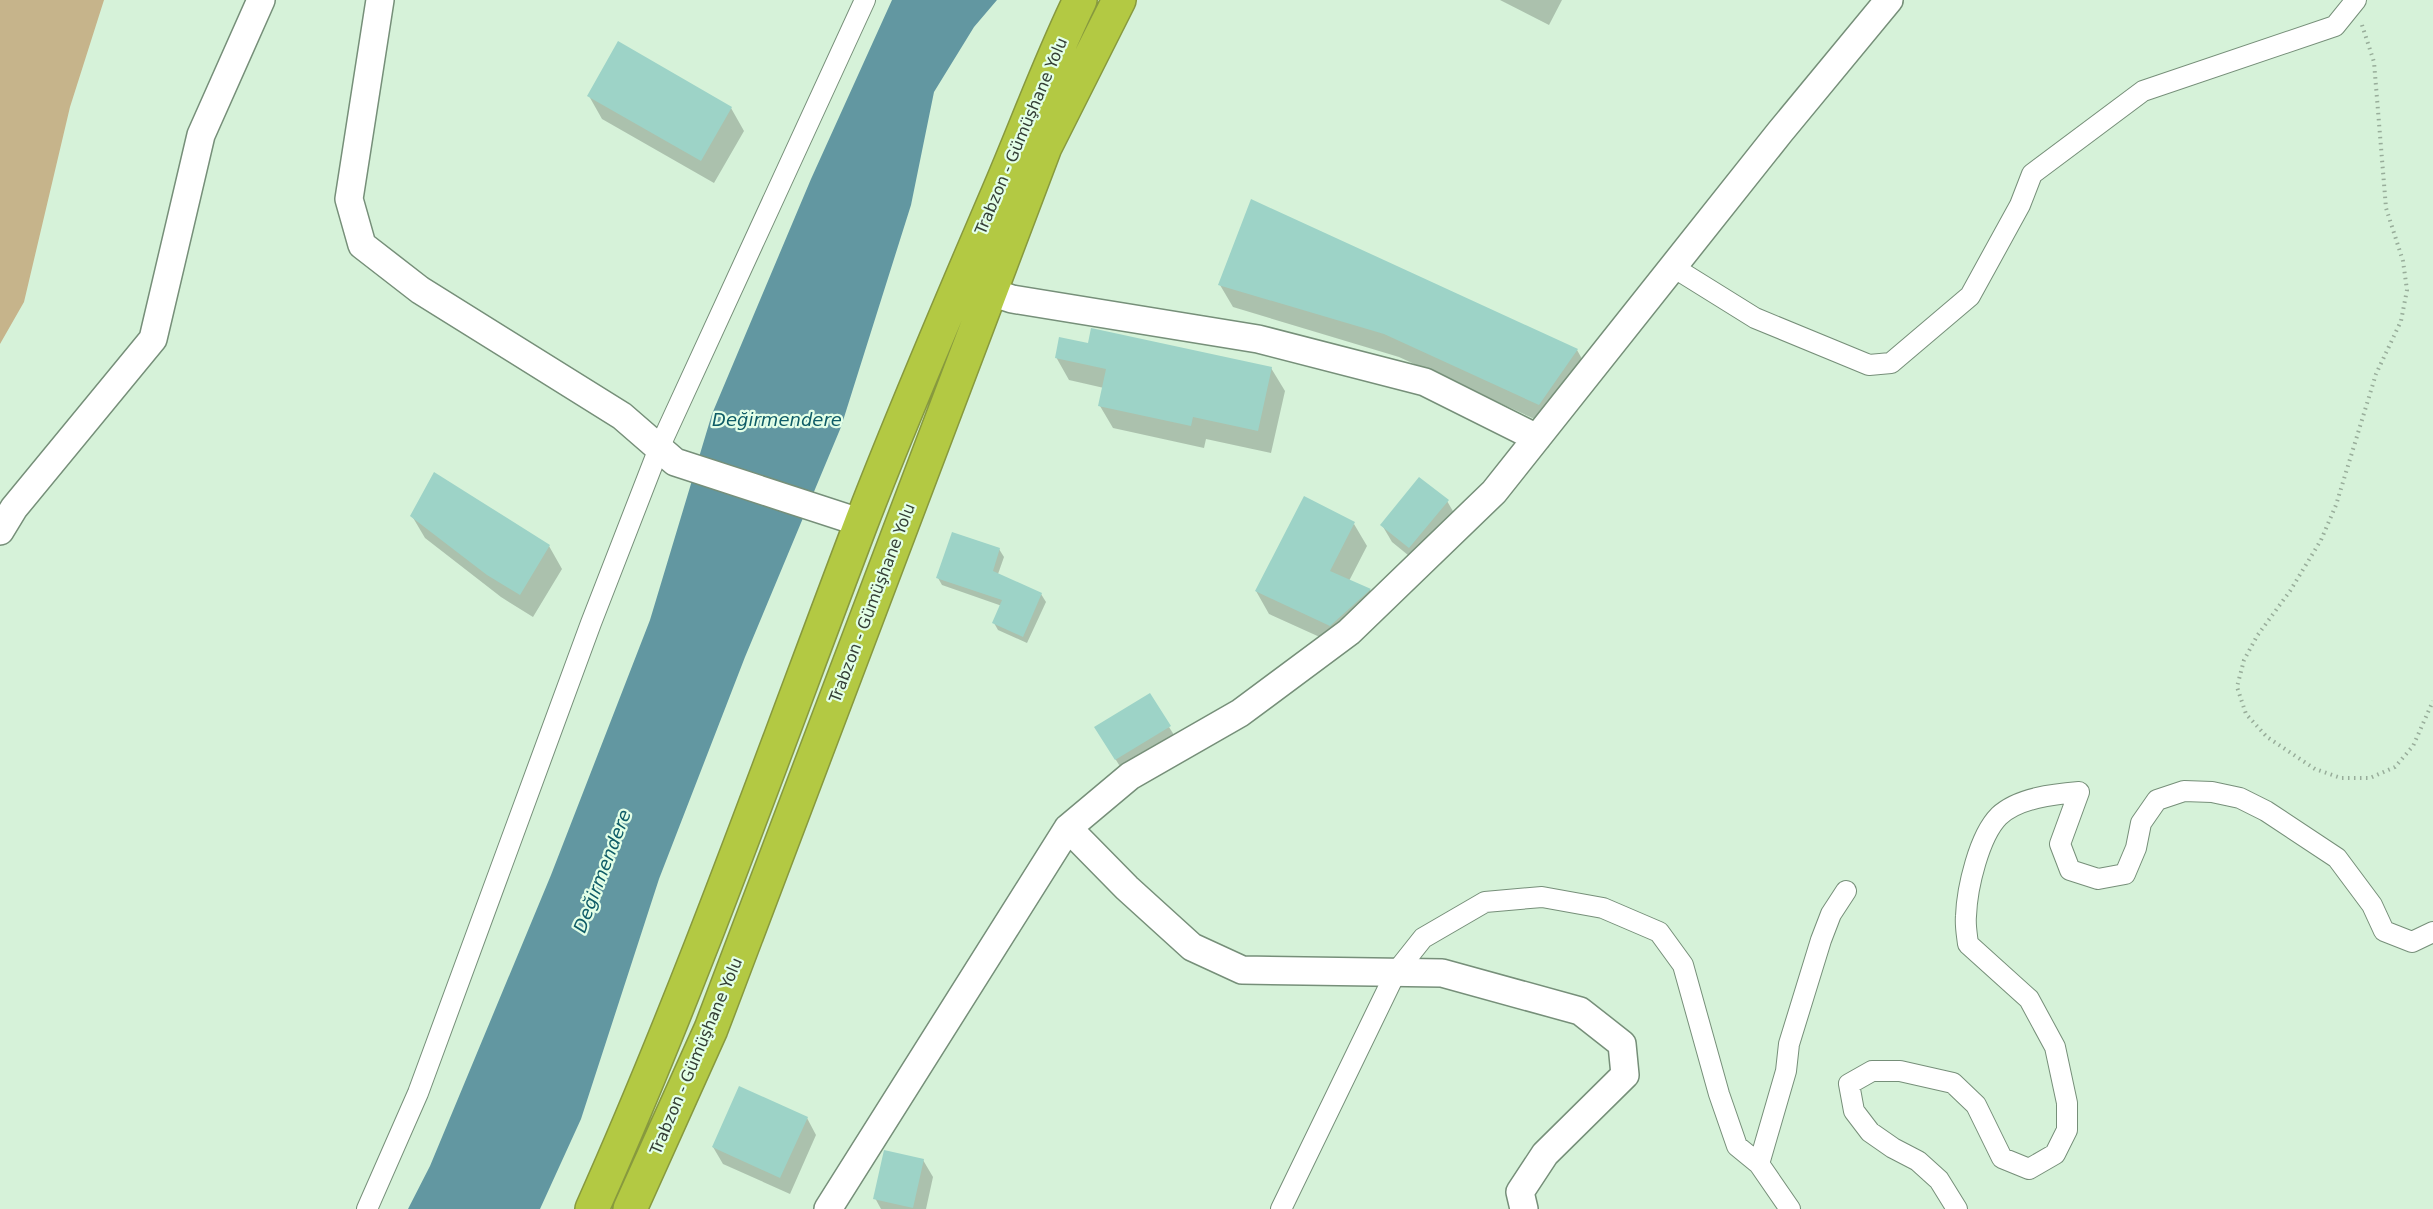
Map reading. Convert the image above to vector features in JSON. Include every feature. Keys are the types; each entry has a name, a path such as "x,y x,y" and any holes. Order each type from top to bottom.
{"highway":[{"name":"Trabzon - Gümüşhane Yolu","path":"592,1209 700,949 849,519 930,351 1008,171 1052,58 1080,0"},
{"name":"Trabzon - Gümüşhane Yolu","path":"630,1209 711,1029 1045,147 1119,0"}],"street":[{"path":"0,531 14,508 153,339 201,135 261,0"},
{"path":"380,0 349,199 362,245 420,290 622,416 667,455 849,519"},
{"path":"367,1209 418,1093 591,623 667,455 865,0"},
{"path":"828,1209 1068,828 1130,776 1240,713 1349,632 1494,492 1780,132 1889,0"},
{"path":"1673,267 1755,318 1869,365 1892,363 1970,296 2020,205 2032,174 2143,91 2335,26 2355,2"},
{"path":"991,292 1012,299 1258,339 1425,382 1537,438"},
{"path":"1957,1209 1939,1180 1918,1161 1893,1149 1870,1132 1854,1111 1849,1084 1872,1071 1900,1071 1953,1083 1976,1105 2002,1158 2029,1169 2055,1154 2067,1130 2067,1102 2055,1047 2030,999 1968,944 1966,916 1976,864 1983,838 2000,815 2025,802 2051,794 2079,792 2060,844 2070,870 2098,879 2125,874 2136,848 2140,823 2157,800 2184,791 2212,792 2240,798 2291,826 2337,858 2372,905 2384,931 2412,942 2433,933"},
{"path":"1068,828 1127,888 1192,947 1242,970 1442,973 1580,1011 1622,1044 1625,1075 1545,1154 1520,1192 1524,1209"},
{"path":"1759,1164 1786,1071 1789,1044 1821,940 1831,914 1846,891"},
{"path":"1281,1209 1396,972 1423,938 1485,902 1542,897 1603,908 1659,932 1683,965 1719,1094 1737,1146 1759,1164 1790,1209"}],"path":[{"path":"2355,2 2374,62 2386,208 2403,261 2406,290 2403,311 2390,349 2376,374 2336,505 2321,540 2290,591 2257,636 2244,660 2237,687 2246,714 2267,737 2315,769 2341,778 2370,778 2395,767 2413,746 2433,701"}],"shaded area":[{"path":"0,0 104,0 70,107 24,302 0,344"}],"water":[{"name":"Değirmendere","path":"892,0 997,0 974,27 934,92 911,205 841,427 745,657 659,879 581,1119 540,1209 408,1209 430,1166 551,875 650,620 712,414 811,179"}],"building":[{"path":"618,41 732,107 701,161 587,96"},
{"path":"1251,199 1578,349 1539,405 1384,334 1218,285"},
{"path":"1091,328 1272,367 1258,431 1193,417 1191,426 1098,406 1106,369 1055,358 1059,337 1088,343"},
{"path":"434,472 550,545 520,595 487,575 410,516"},
{"path":"1419,477 1449,500 1409,548 1380,525"},
{"path":"1304,496 1355,522 1330,571 1371,589 1330,626 1255,591"},
{"path":"952,532 1000,548 993,571 1042,593 1023,637 992,623 1002,600 936,578"},
{"path":"1150,693 1171,726 1115,760 1094,727"},
{"path":"739,1086 808,1117 780,1178 712,1147"},
{"path":"884,1150 924,1159 913,1208 873,1199"}]}
